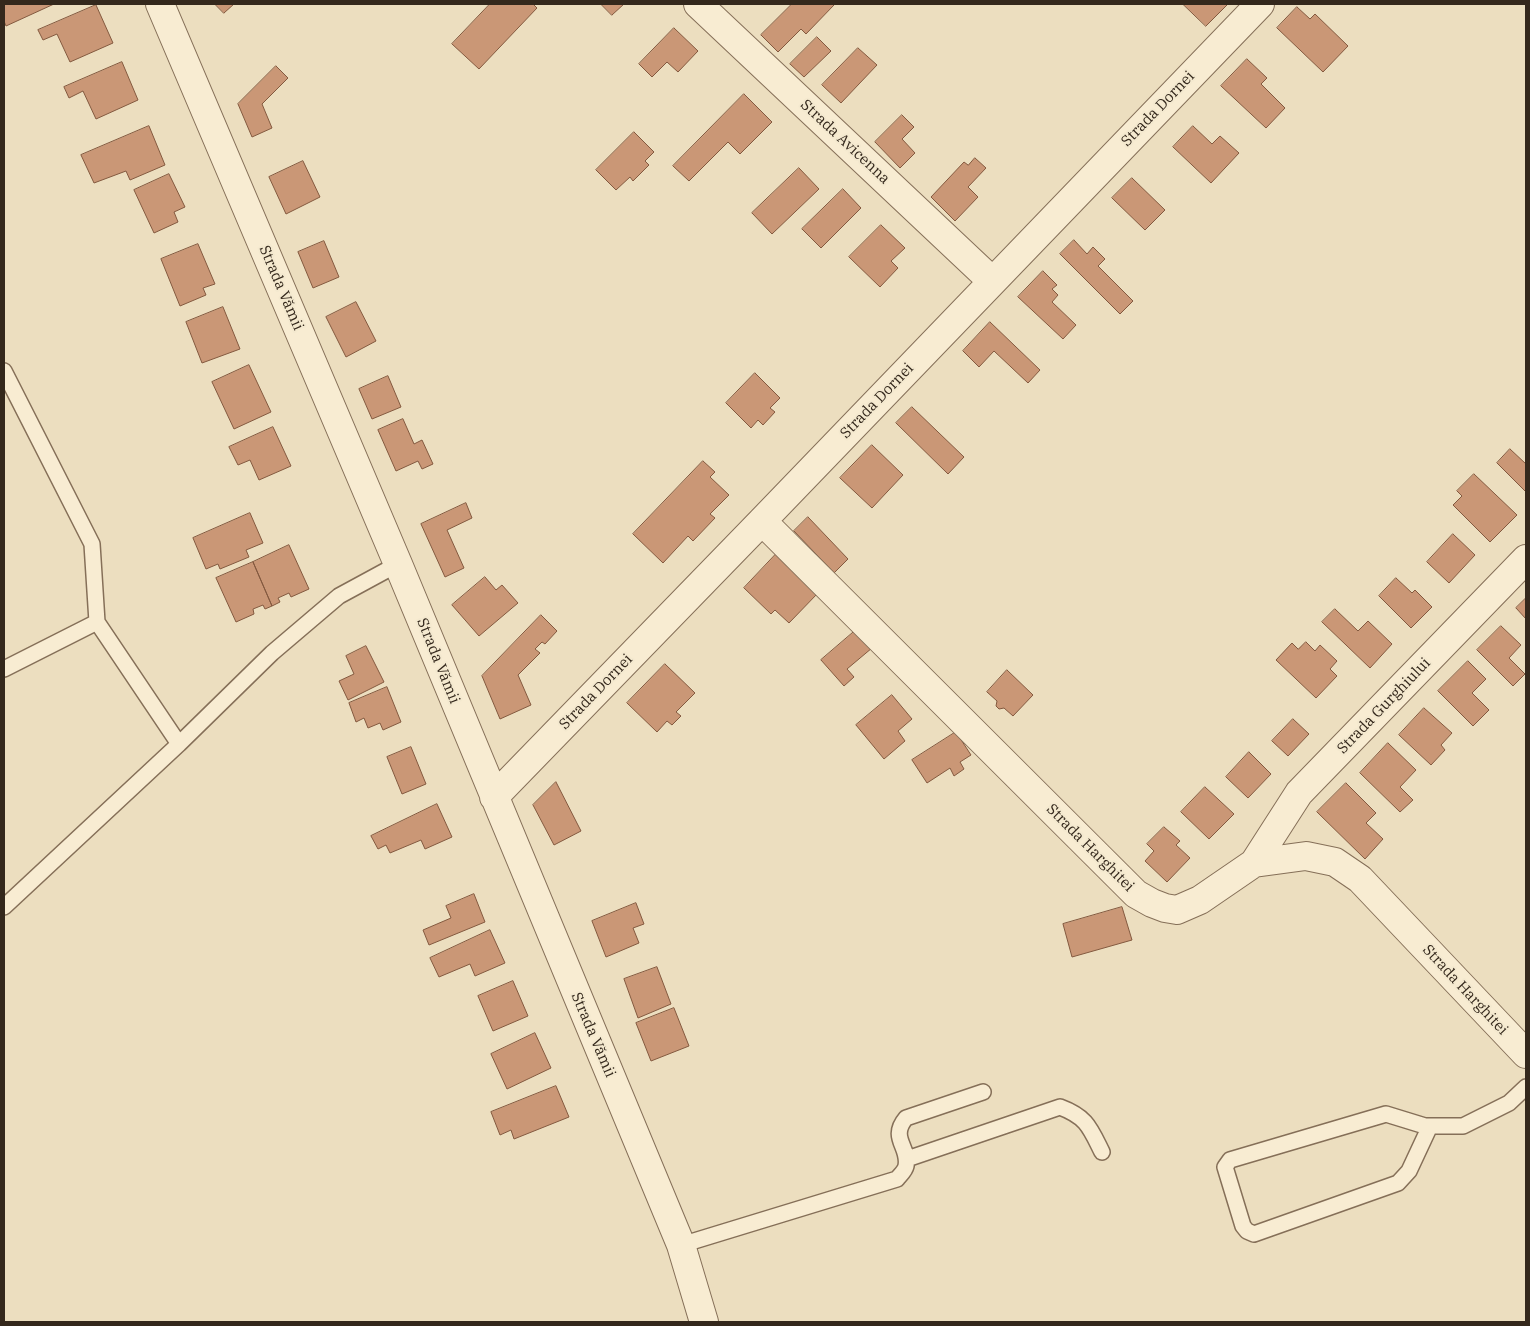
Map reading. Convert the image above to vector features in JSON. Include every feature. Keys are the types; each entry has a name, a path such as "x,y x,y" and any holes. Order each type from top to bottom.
{"street":[{"name":"Strada Vămii","path":"160,4 398,564 681,1245 704,1322"},
{"name":"Strada Avicenna","path":"698,4 992,281"},
{"name":"Strada Dornei","path":"494,797 762,522 1260,4"},
{"name":"Strada Harghitei","path":"762,522 1136,894 1158,905 1177,910 1200,900 1254,863 1306,856 1335,862 1360,879 1526,1054"},
{"name":"Strada Gurghiului","path":"1254,863 1299,793 1526,559"}],"lane":[{"path":"4,371 92,544 96,622 179,744"},
{"path":"4,907 179,744 272,653 339,596 398,564"},
{"path":"4,669 96,622"},
{"path":"1430,1126 1409,1171 1398,1183 1254,1234 1247,1231 1243,1226 1224,1167 1230,1160 1386,1114 1430,1126 1463,1126 1509,1104 1526,1087"},
{"path":"681,1245 897,1179 906,1168 906,1159 898,1133 900,1124 906,1118 983,1092"},
{"path":"906,1159 1060,1107 1074,1113 1089,1125 1102,1152"}],"building":[{"path":"4,4 54,4 6,26 4,21"},
{"path":"215,4 234,4 224,13"},
{"path":"490,4 533,4 537,8 479,69 452,44"},
{"path":"601,4 624,4 612,15"},
{"path":"792,4 834,5 806,34 801,29 778,52 761,35"},
{"path":"1183,4 1228,4 1206,26"},
{"path":"96,5 113,43 70,62 57,34 43,40 38,30"},
{"path":"1297,7 1310,19 1315,14 1348,46 1323,72 1277,28"},
{"path":"674,28 698,51 678,72 667,62 652,77 639,64"},
{"path":"817,37 831,51 804,77 790,64"},
{"path":"858,48 877,65 841,103 822,85"},
{"path":"1247,59 1267,78 1261,84 1285,108 1266,128 1221,86"},
{"path":"122,62 138,100 96,119 83,91 69,98 64,87"},
{"path":"276,66 288,78 262,104 272,128 252,137 238,104"},
{"path":"744,94 772,122 740,154 728,142 689,181 673,166"},
{"path":"902,115 914,127 902,139 915,153 900,168 875,142"},
{"path":"149,126 165,165 130,180 126,171 94,183 81,155"},
{"path":"1193,126 1212,144 1220,136 1239,153 1211,183 1173,147"},
{"path":"634,132 654,152 645,161 649,165 633,181 630,177 616,190 596,170"},
{"path":"975,158 986,168 968,187 978,197 955,221 931,197 964,162 968,165"},
{"path":"303,161 320,197 286,214 269,177"},
{"path":"799,168 819,189 772,234 752,213"},
{"path":"169,174 185,207 174,212 178,222 154,233 134,190"},
{"path":"1132,178 1165,210 1145,230 1112,198"},
{"path":"843,189 861,208 821,248 802,229"},
{"path":"881,225 905,248 891,261 898,268 880,287 849,257"},
{"path":"1074,240 1087,254 1093,247 1105,259 1098,266 1133,301 1120,314 1060,254"},
{"path":"324,241 339,277 313,288 298,252"},
{"path":"198,244 215,284 203,288 206,295 180,306 161,259"},
{"path":"1043,271 1057,285 1052,289 1058,295 1052,302 1076,325 1063,339 1018,297"},
{"path":"356,302 376,341 346,357 326,317"},
{"path":"223,307 240,349 202,363 186,322"},
{"path":"990,322 1040,370 1028,383 994,351 979,367 963,351"},
{"path":"249,365 271,412 234,429 212,382"},
{"path":"755,373 780,398 770,408 775,412 763,425 758,420 751,428 726,403"},
{"path":"388,376 401,407 372,419 359,389"},
{"path":"912,407 964,457 948,474 896,423"},
{"path":"403,419 414,444 422,440 433,464 422,469 418,461 396,471 378,430"},
{"path":"273,427 291,466 259,480 250,460 238,465 229,447"},
{"path":"872,445 903,475 872,508 840,478"},
{"path":"1510,449 1526,464 1526,492 1497,463"},
{"path":"703,461 715,472 710,477 729,495 710,514 715,518 693,541 688,536 663,563 633,534"},
{"path":"1474,474 1517,515 1490,542 1453,505 1462,496 1457,491"},
{"path":"466,503 472,518 447,530 464,568 445,577 421,524"},
{"path":"250,513 263,543 246,550 249,557 220,569 218,564 206,569 193,538"},
{"path":"808,517 848,559 834,573 794,531"},
{"path":"1453,534 1475,555 1449,583 1427,562"},
{"path":"289,545 309,589 291,597 289,593 278,598 280,602 272,606 253,562"},
{"path":"778,552 818,593 789,623 775,610 771,614 744,588"},
{"path":"253,562 272,606 265,609 263,605 253,609 254,614 236,622 216,578"},
{"path":"485,577 496,590 502,585 518,603 479,636 452,605"},
{"path":"1396,578 1412,593 1415,590 1432,607 1411,628 1379,596"},
{"path":"1526,598 1526,619 1516,608"},
{"path":"1335,609 1358,631 1368,621 1392,644 1370,668 1322,622"},
{"path":"541,615 557,631 545,644 542,642 535,649 540,653 518,675 531,705 500,719 482,676"},
{"path":"1501,626 1521,645 1509,658 1525,674 1513,686 1477,650"},
{"path":"856,630 872,648 847,669 854,677 844,686 821,660"},
{"path":"1306,642 1315,651 1320,645 1337,661 1330,669 1337,676 1316,698 1276,660 1292,643 1298,649"},
{"path":"366,646 384,682 348,700 339,681 354,674 346,656"},
{"path":"1468,661 1486,679 1472,693 1489,710 1473,726 1438,691"},
{"path":"665,664 695,693 676,712 681,716 672,725 667,721 657,732 627,703"},
{"path":"1007,670 1033,695 1013,716 1004,708 999,709 996,706 997,701 987,692"},
{"path":"387,687 401,722 383,730 380,723 368,728 364,718 356,722 349,703"},
{"path":"892,695 912,719 898,731 905,741 884,759 856,725"},
{"path":"1424,708 1452,733 1441,745 1445,750 1431,765 1399,735"},
{"path":"1293,719 1309,734 1288,756 1272,741"},
{"path":"956,732 971,755 960,762 964,769 954,776 950,768 927,783 912,760"},
{"path":"1388,743 1416,770 1400,787 1413,800 1400,812 1360,773"},
{"path":"411,747 426,784 402,794 387,757"},
{"path":"1249,752 1271,774 1248,798 1226,777"},
{"path":"556,782 581,831 554,845 533,805"},
{"path":"1346,783 1376,813 1366,823 1383,839 1365,859 1317,812"},
{"path":"1205,787 1234,814 1209,839 1181,812"},
{"path":"437,804 452,837 425,849 421,840 390,853 386,845 378,849 371,836"},
{"path":"1164,827 1180,841 1176,845 1190,858 1167,882 1145,861 1154,851 1147,844"},
{"path":"474,894 485,922 429,945 423,930 451,918 446,906"},
{"path":"636,903 644,924 633,928 639,943 606,957 592,921"},
{"path":"1122,907 1132,940 1072,957 1063,924"},
{"path":"490,930 505,963 475,976 470,964 439,977 430,958"},
{"path":"657,967 671,1004 638,1018 624,979"},
{"path":"513,981 528,1016 493,1031 478,996"},
{"path":"674,1008 689,1046 651,1061 636,1023"},
{"path":"535,1033 551,1068 507,1089 491,1054"},
{"path":"556,1086 569,1117 514,1139 511,1130 500,1135 491,1112"}]}
